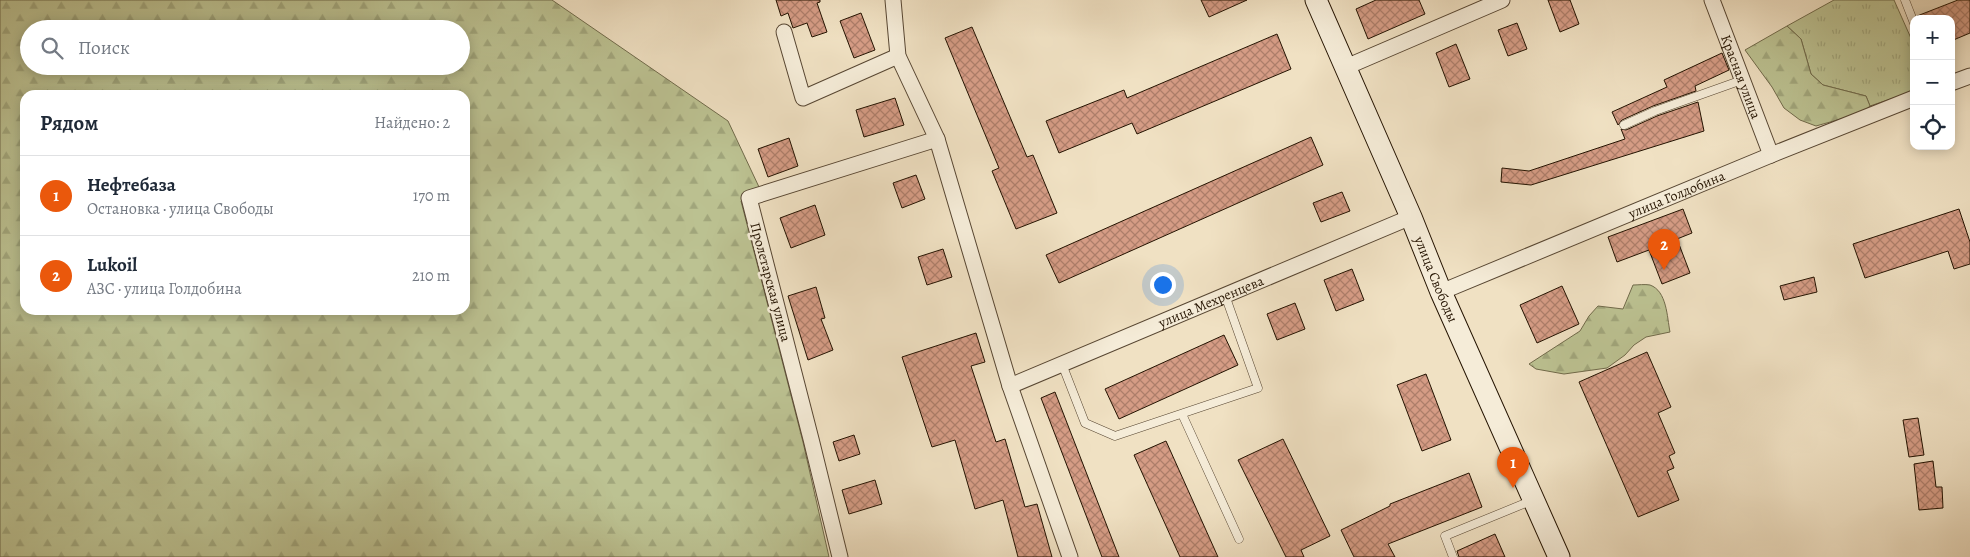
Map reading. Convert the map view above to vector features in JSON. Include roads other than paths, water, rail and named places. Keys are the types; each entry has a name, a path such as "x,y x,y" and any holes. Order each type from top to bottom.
{"main road":[{"name":"улица Свободы","path":"1316,0 1411,217 1440,292 1559,557"}],"street":[{"path":"893,0 898,56 937,139 1010,386 1070,557"},
{"path":"1346,66 1502,0"},
{"name":"Красная улица","path":"1712,0 1770,155"},
{"path":"784,32 803,98 898,56"},
{"path":"1955,82 1970,76"},
{"name":"улица Голдобина","path":"1440,292 1770,155 1910,100"},
{"name":"Пролетарская улица","path":"840,557 812,439 749,198 937,139"},
{"name":"улица Мехренцева","path":"1010,386 1411,217"}],"lane":[{"path":"1905,0 1911,15"},
{"path":"1624,125 1655,111 1742,80"},
{"path":"1062,364 1085,423 1115,436 1258,388 1225,295"},
{"path":"1182,414 1239,539"},
{"path":"1453,557 1445,536 1534,500"}],"place":[{"name":"Lukoil","path":"1664,270"},
{"name":"Нефтебаза","path":"1513,488"}]}
